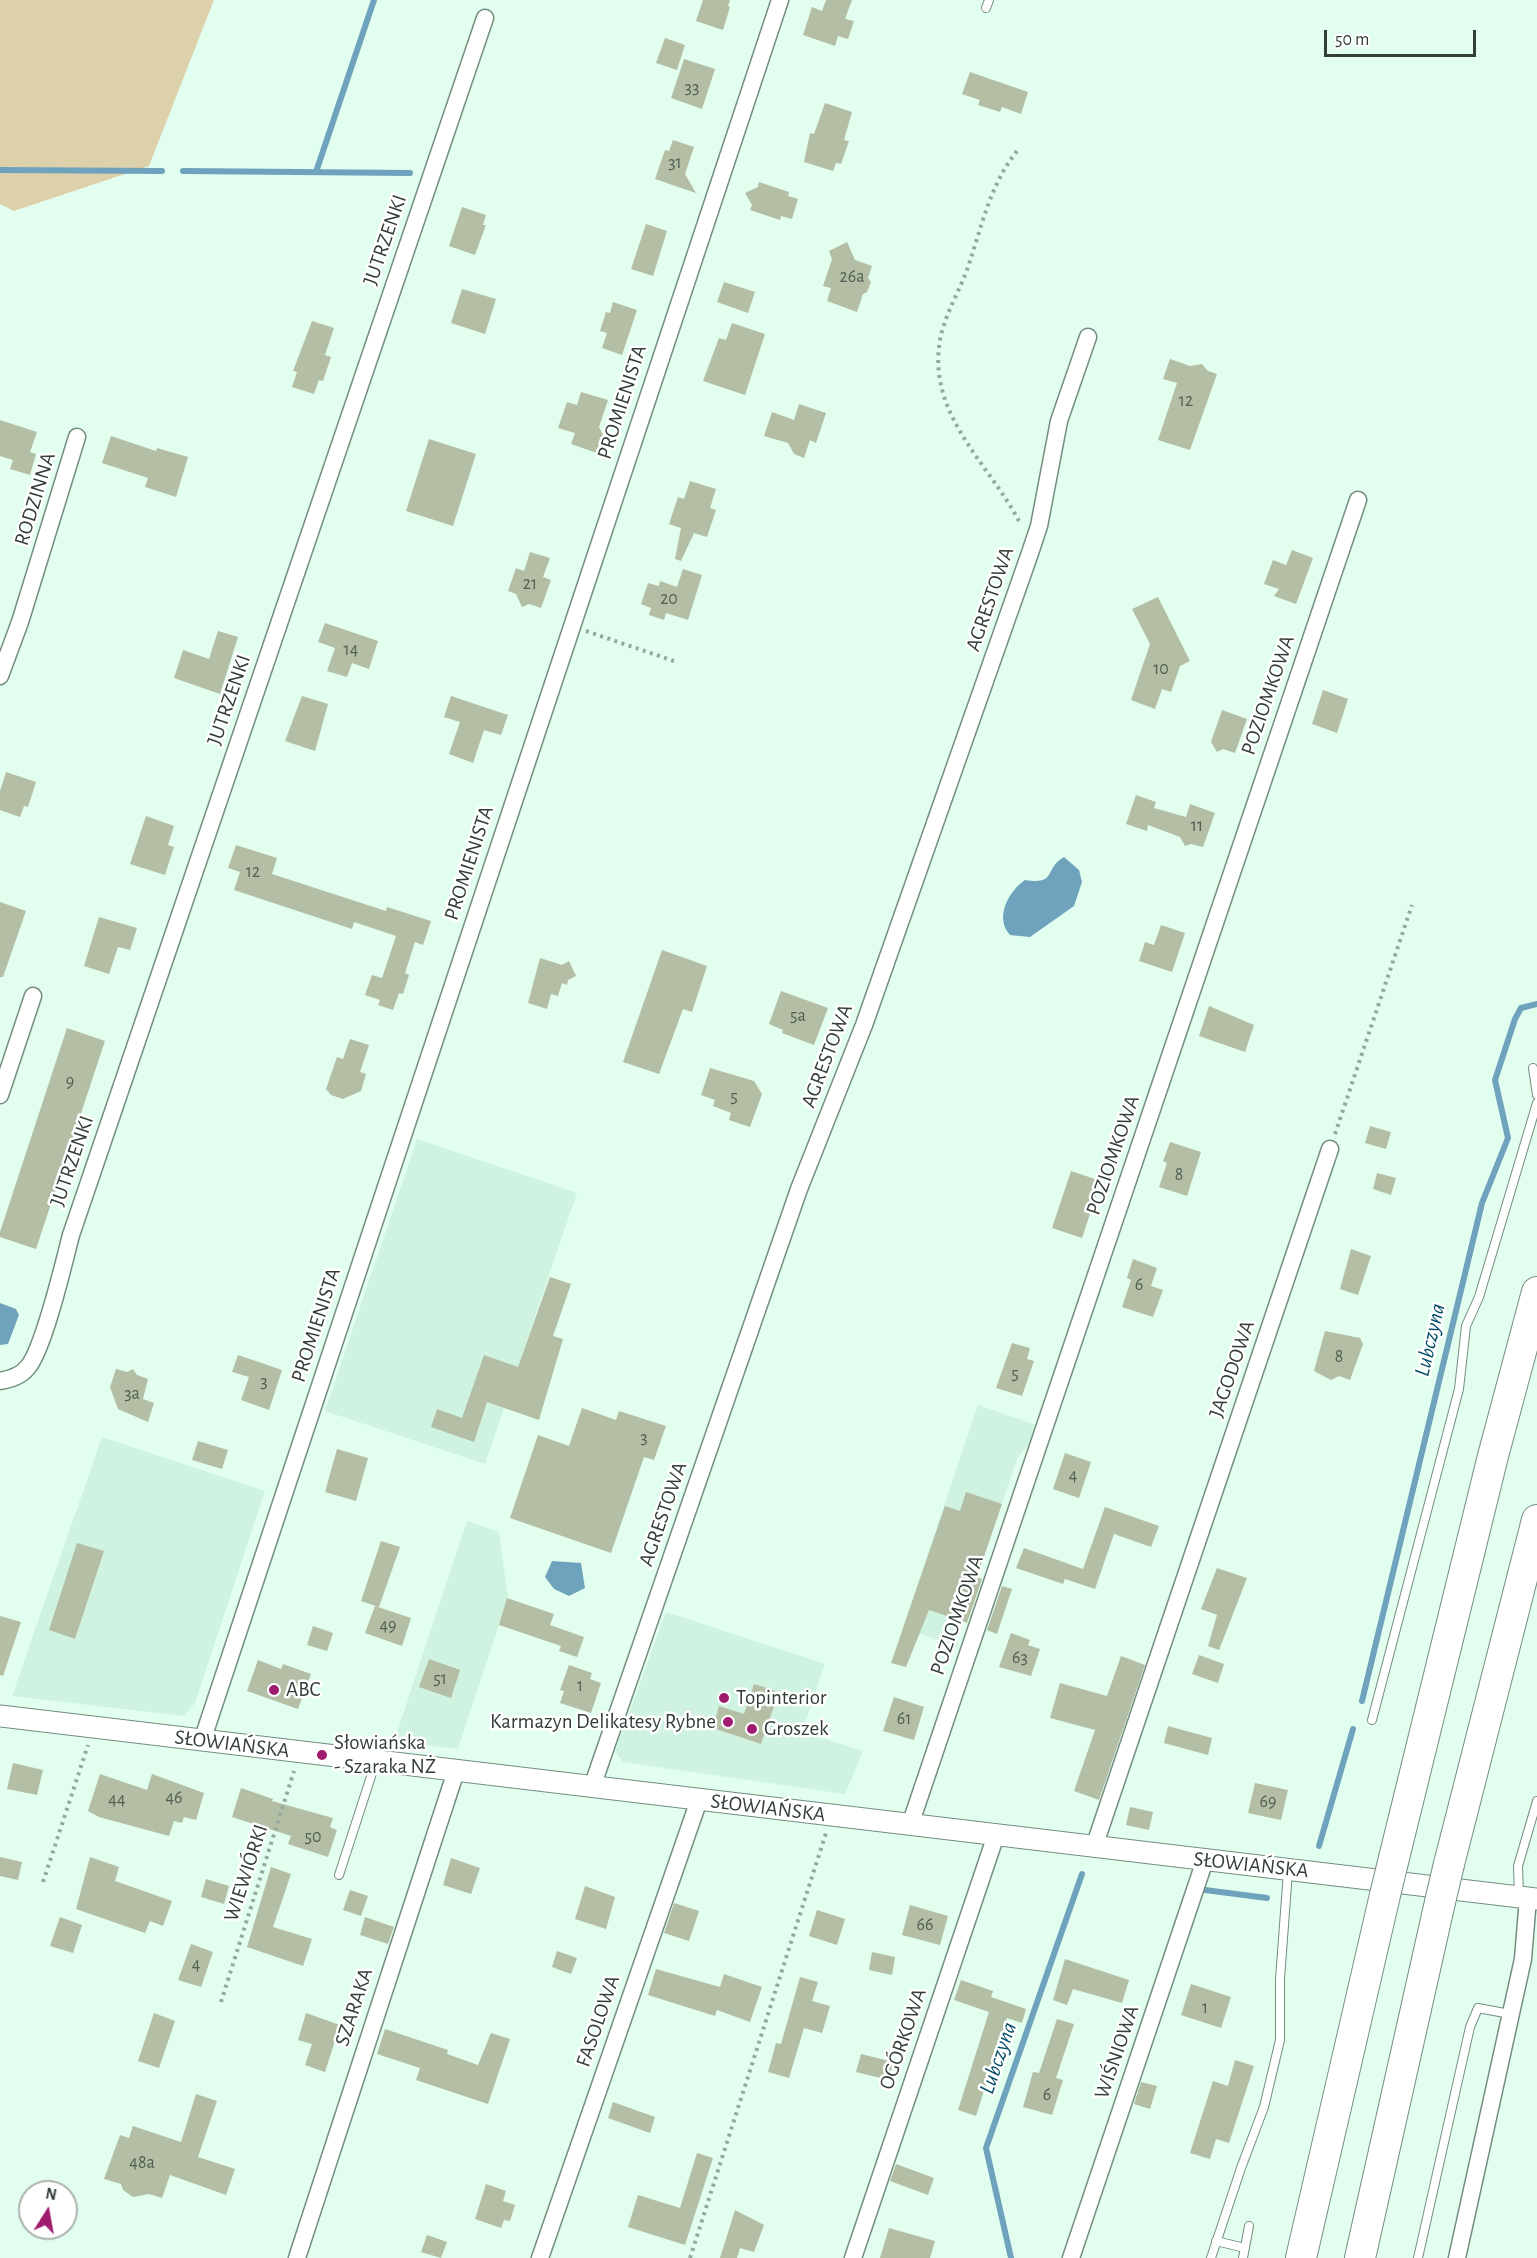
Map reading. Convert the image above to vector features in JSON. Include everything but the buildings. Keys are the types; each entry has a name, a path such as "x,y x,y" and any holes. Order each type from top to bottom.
{"highway":[{"path":"1301,2258 1394,1858 1493,1456 1537,1292"},
{"path":"1360,2258 1449,1864 1537,1520"}],"street":[{"name":"PROMIENISTA","path":"202,1741 780,0"},
{"name":"JUTRZENKI","path":"0,1381 13,1378 30,1366 39,1345 71,1235 485,18"},
{"name":"AGRESTOWA","path":"592,1786 799,1189 864,1026 1030,553 1039,526 1059,421 1088,337"},
{"name":"RODZINNA","path":"0,676 20,622 77,437"},
{"name":"POZIOMKOWA","path":"910,1825 1358,500"},
{"path":"0,1095 33,996"},
{"name":"JAGODOWA","path":"1094,1847 1330,1149"},
{"name":"SŁOWIAŃSKA","path":"0,1716 1528,1898"},
{"name":"SZARAKA","path":"297,2258 456,1771"},
{"name":"FASOLOWA","path":"540,2258 699,1800"},
{"name":"OGÓRKOWA","path":"853,2258 996,1835"},
{"name":"WIŚNIOWA","path":"1071,2258 1205,1860"},
{"path":"1456,2258 1522,1959 1528,1898"}],"lane":[{"path":"1533,1068 1537,1095"},
{"path":"1371,1720 1459,1389 1466,1326 1479,1297 1537,1103"},
{"path":"339,1875 376,1761"},
{"path":"1528,1898 1518,1866 1537,1801"},
{"path":"1211,2258 1264,2107 1280,2040 1280,1979 1288,1869"},
{"path":"1418,2258 1470,2027 1478,2008 1510,2014"},
{"path":"1243,2258 1249,2226"},
{"path":"1216,2241 1245,2248"}],"path":[{"path":"1017,152 1001,171 967,271 949,311 940,340 939,369 944,397 952,419 1020,521 1030,553"},
{"path":"572,626 674,661"},
{"path":"1330,1149 1412,905"},
{"path":"43,1882 94,1727"},
{"name":"WIEWIÓRKI","path":"221,2002 300,1752"},
{"path":"690,2258 832,1816"}],"shaded area":[{"path":"0,0 214,0 149,166 14,211 0,204"},
{"path":"417,1139 577,1193 485,1464 325,1411"},
{"path":"978,1405 1036,1425 1030,1442 1017,1459 957,1637 959,1648 903,1627"},
{"path":"102,1437 265,1491 195,1703 184,1716 12,1696"},
{"path":"467,1521 499,1532 508,1598 458,1749 394,1742"},
{"name":"Topinterior","path":"666,1612 825,1664 802,1732 863,1751 845,1794 623,1762 615,1751"}],"water":[{"path":"1064,857 1079,870 1082,882 1074,906 1030,937 1010,935 1003,920 1009,897 1025,880 1035,881 1046,878"},
{"path":"0,1303 16,1309 19,1315 8,1344 0,1345"},
{"path":"552,1561 581,1563 585,1588 569,1596 554,1589 545,1577"}],"waterway":[{"path":"316,172 374,0"},
{"path":"0,170 162,171"},
{"path":"183,171 410,173"},
{"name":"Lubczyna","path":"1362,1701 1482,1203 1508,1138 1495,1080 1515,1019 1521,1008 1537,1004"},
{"name":"Lubczyna","path":"1319,1846 1353,1729"},
{"name":"Lubczyna","path":"1011,2258 986,2148 1082,1874"},
{"name":"Lubczyna","path":"1205,1890 1267,1898"}],"place":[{"name":"ABC","path":"274,1690"},
{"name":"Topinterior","path":"724,1698"},
{"name":"Karmazyn Delikatesy Rybne","path":"728,1722"},
{"name":"Groszek","path":"752,1729"},
{"name":"Słowiańska - Szaraka NŻ","path":"322,1755"}]}
